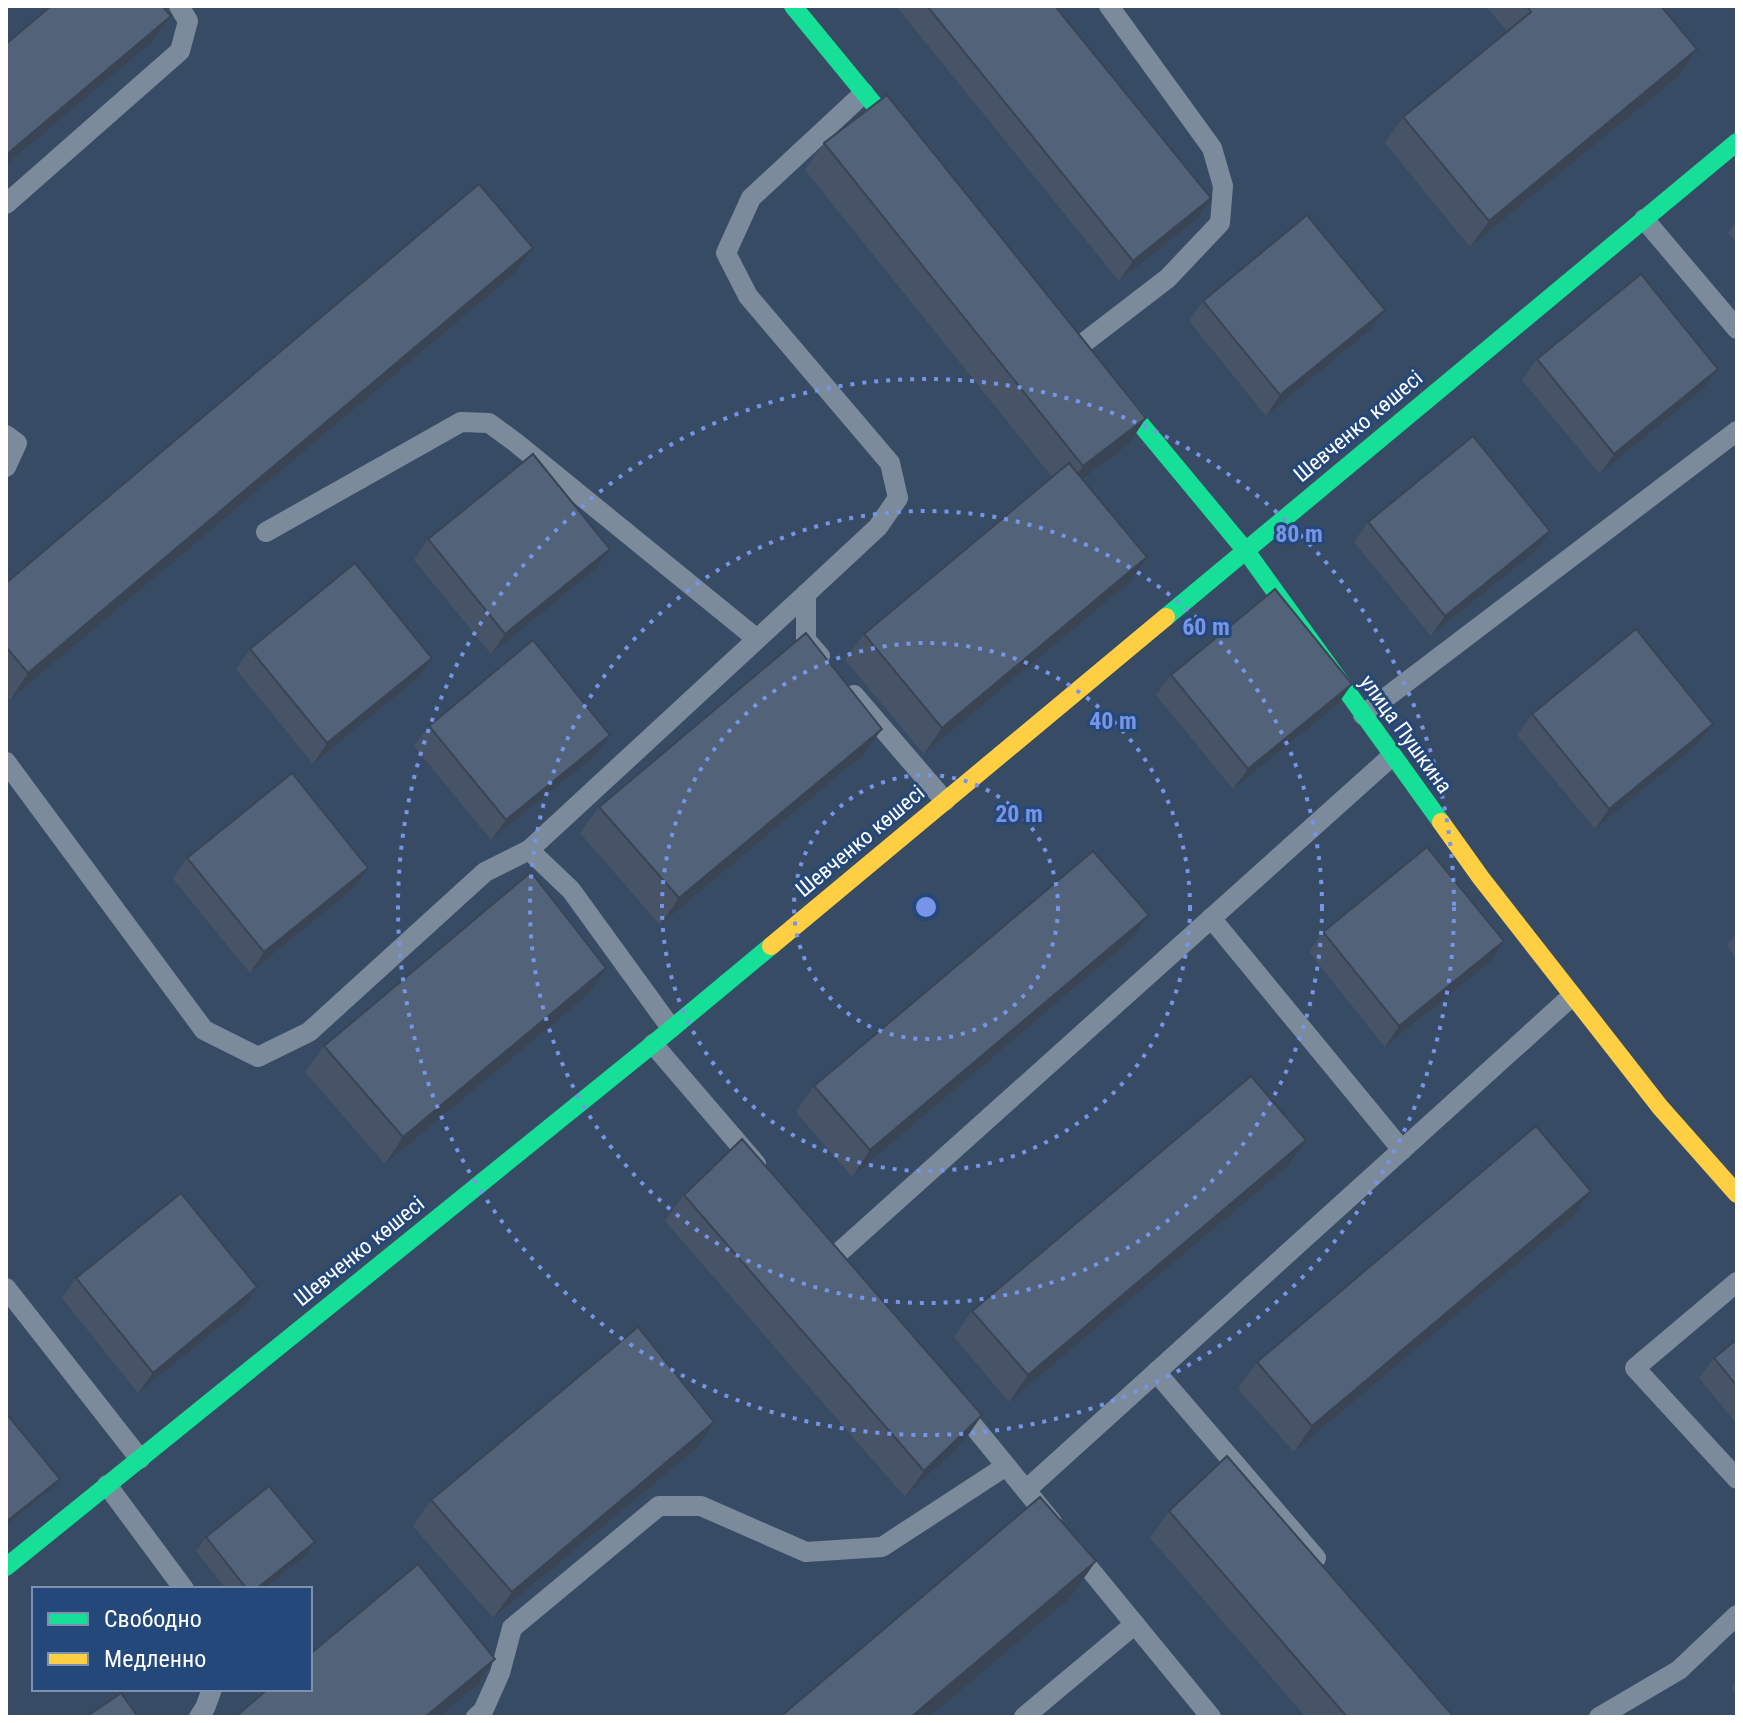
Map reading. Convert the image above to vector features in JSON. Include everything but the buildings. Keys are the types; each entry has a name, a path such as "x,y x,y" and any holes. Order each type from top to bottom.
{"street":[{"path":"793,6 925,166"},
{"name":"Шевченко көшесі","path":"6,1567 653,1044 1737,142"},
{"name":"улица Пушкина","path":"1082,354 1246,551 1481,878 1572,996 1660,1107 1737,1194"}],"lane":[{"path":"6,204 180,51 188,21 179,6"},
{"path":"1082,354 1168,278 1220,223 1223,186 1212,148 1109,6"},
{"path":"6,762 204,1030 258,1057 309,1032 485,872 529,850 878,527 898,498 890,463 748,296 726,253 751,198 864,93"},
{"path":"1644,219 1737,329"},
{"path":"266,532 461,422 489,423 757,639"},
{"path":"1363,715 1737,431"},
{"path":"6,435 17,443 6,467"},
{"path":"806,594 806,640 945,801"},
{"path":"834,1256 1392,756"},
{"path":"529,850 571,890 671,1028"},
{"path":"1211,918 1402,1150"},
{"path":"1026,1490 1572,996"},
{"path":"653,1044 764,1174"},
{"path":"1737,1282 1635,1368 1737,1479"},
{"path":"6,1288 140,1459"},
{"path":"1156,1372 1327,1570"},
{"path":"948,1394 1211,1717"},
{"path":"476,1717 483,1711 500,1673 512,1628 659,1506 701,1506 806,1552 882,1547 1006,1466"},
{"path":"107,1485 183,1587"},
{"path":"1599,1717 1679,1670 1737,1615"},
{"path":"1024,1717 1135,1624"},
{"path":"199,1717 211,1691"}],"traffic: fast":[{"path":"793,6 913,152"},
{"path":"1166,617 1737,142"},
{"path":"1104,380 1246,551 1441,822"},
{"path":"6,1567 771,946"}],"traffic: slow":[{"path":"771,946 1166,617"},
{"path":"1441,822 1481,878 1660,1107 1737,1194"}]}
